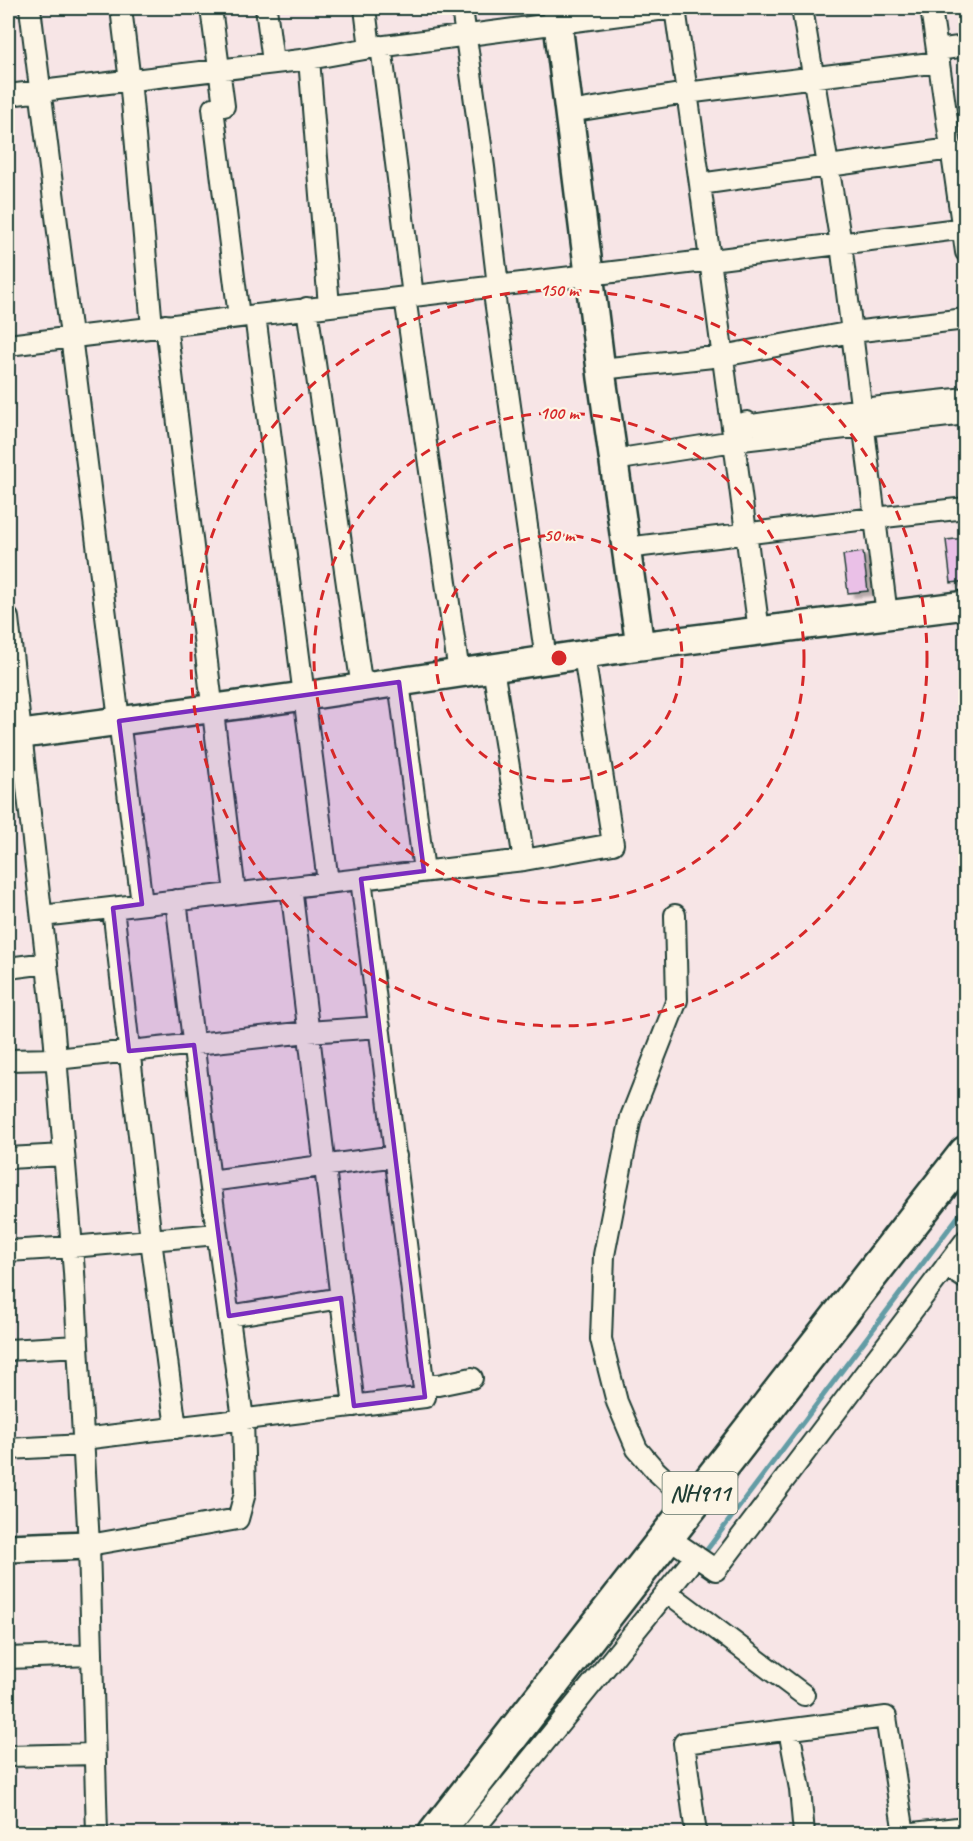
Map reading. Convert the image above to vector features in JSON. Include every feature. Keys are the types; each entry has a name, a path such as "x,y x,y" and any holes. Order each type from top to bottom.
{"highway":[{"name":"NH911","path":"435,1833 966,1153"}],"street":[{"path":"30,8 142,904"},
{"path":"121,8 159,326 214,709 235,893"},
{"path":"211,8 224,106 213,108 247,316 328,882"},
{"path":"266,8 273,62"},
{"path":"365,8 375,47 459,673"},
{"path":"462,8 484,167 496,286 546,660"},
{"path":"8,95 309,59 375,47 466,35 556,15 674,8 700,184 759,631"},
{"path":"802,8 841,244 887,615"},
{"path":"931,8 966,252"},
{"path":"556,15 601,369 640,646"},
{"path":"569,112 938,56 966,46"},
{"path":"309,59 329,306"},
{"path":"700,184 951,149"},
{"path":"8,345 710,261 964,228"},
{"path":"306,309 362,688"},
{"path":"601,369 722,356 852,332 966,319"},
{"path":"614,460 733,434 863,417 966,398"},
{"path":"863,417 966,414"},
{"path":"626,548 966,508"},
{"path":"14,736 362,688 640,646 966,605"},
{"path":"8,618 14,736 42,916 72,1247 89,1545 97,1833"},
{"path":"42,916 524,860 613,844 584,655"},
{"path":"493,668 524,860"},
{"path":"399,682 424,871"},
{"path":"8,1449 84,1442 425,1396 362,879"},
{"path":"291,887 354,1406"},
{"path":"8,1548 89,1545 238,1519 245,1493 243,1419 210,1180 176,900"},
{"path":"113,908 151,1240 176,1428"},
{"path":"675,915 677,1000 631,1117 604,1255 601,1339 617,1402 637,1449 656,1471 691,1504"},
{"path":"8,968 47,963"},
{"path":"8,1060 56,1059 308,1032 380,1027"},
{"path":"8,1158 64,1155"},
{"path":"210,1180 396,1156"},
{"path":"8,1251 217,1234"},
{"path":"666,1536 716,1570 966,1240"},
{"path":"946,1266 966,1279"},
{"path":"229,1316 340,1298"},
{"path":"8,1350 78,1346"},
{"path":"423,1383 438,1385 472,1378"},
{"path":"470,1833 696,1556"},
{"path":"667,1592 804,1695"},
{"path":"8,1658 92,1655"},
{"path":"696,1833 684,1743 886,1717 905,1833 966,1827"},
{"path":"789,1730 800,1789 804,1833"},
{"path":"8,1756 94,1754"}],"highlighted area":[{"path":"399,682 424,871 361,879 425,1397 354,1406 341,1298 229,1316 194,1045 129,1051 113,908 142,904 119,721"}],"building":[{"path":"966,538 966,581 951,583 946,540"},
{"path":"863,552 868,591 848,593 843,555"}],"waterway":[{"path":"703,1555 966,1206"}]}
